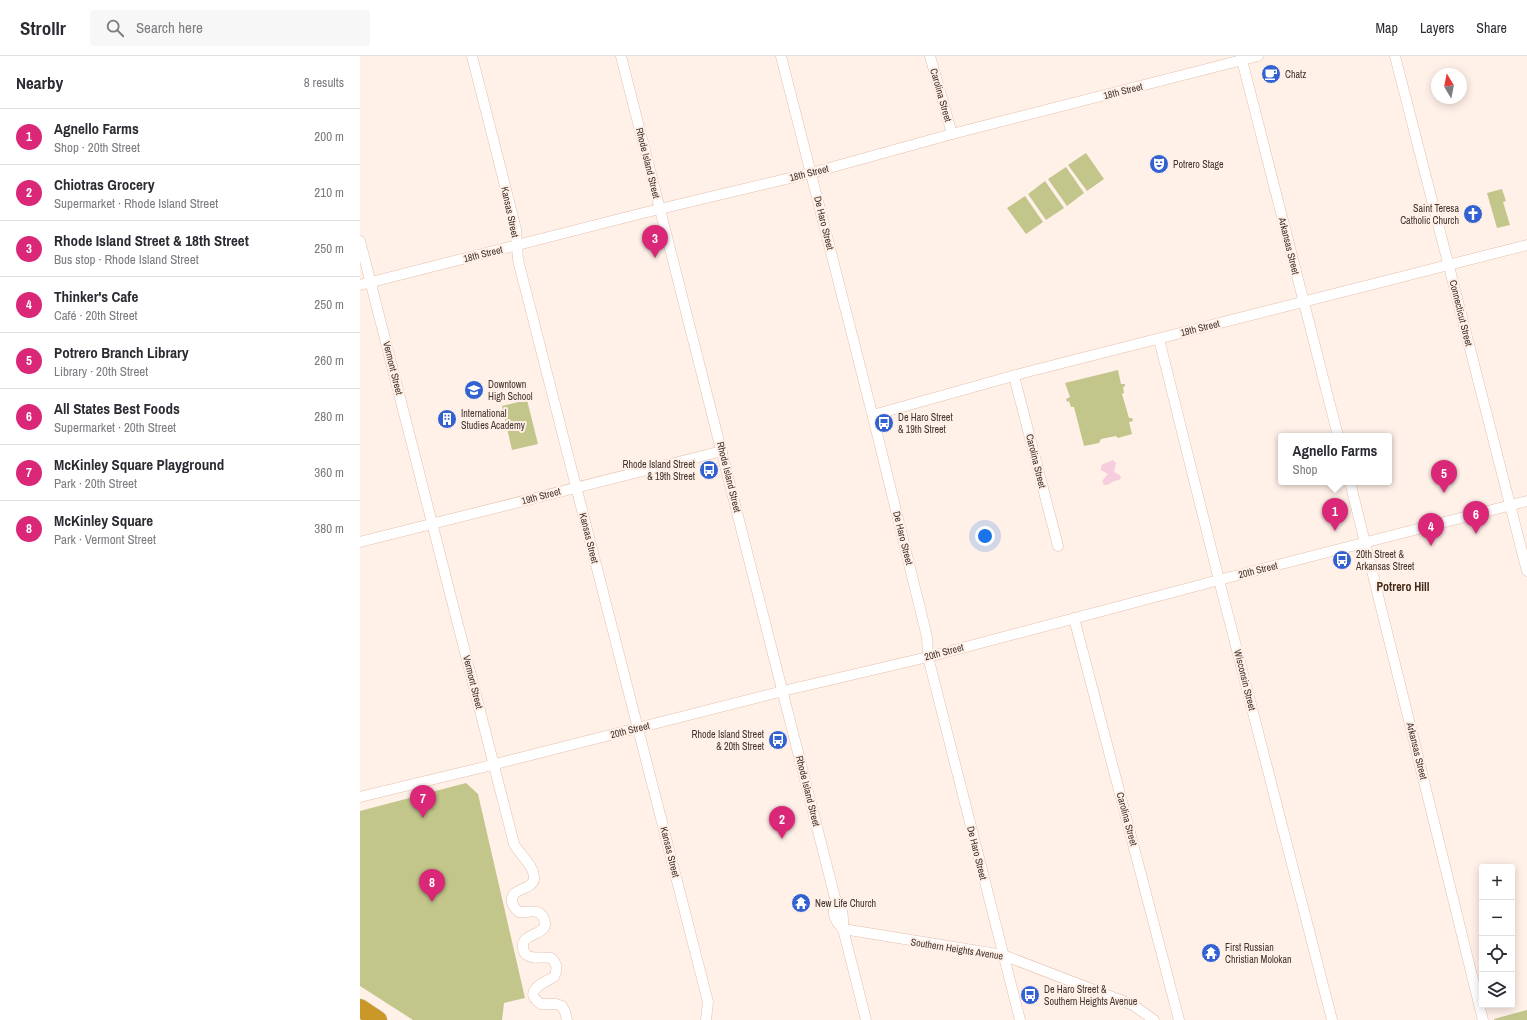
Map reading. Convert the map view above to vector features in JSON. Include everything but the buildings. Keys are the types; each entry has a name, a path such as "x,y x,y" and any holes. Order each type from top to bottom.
{"highway":[{"path":"360,1008 378,1020"}],"street":[{"name":"Kansas Street","path":"472,56 516,230 518,260 708,1002 706,1020"},
{"name":"Rhode Island Street","path":"621,56 835,898 833,908 836,922 843,929 866,1020"},
{"name":"De Haro Street","path":"782,56 873,415 926,637 928,657 1020,1020"},
{"name":"Carolina Street","path":"930,56 952,134"},
{"name":"18th Street","path":"360,286 660,209 811,173 952,134 1241,58 1258,56"},
{"name":"Connecticut Street","path":"1395,56 1527,571"},
{"name":"Arkansas Street","path":"1241,58 1337,433"},
{"name":"Vermont Street","path":"360,241 514,844 533,873 534,878 532,883 515,893 512,898 512,904 519,912 536,912 543,917 545,922 544,928 540,932 525,939 522,947 524,953 528,956 548,957 555,962 557,968 554,977 537,986 535,996 541,1004 562,1006 567,1020"},
{"name":"19th Street","path":"873,415 1014,376 1527,245"},
{"name":"Wisconsin Street","path":"1159,339 1332,1020"},
{"name":"Carolina Street","path":"1014,376 1058,546"},
{"name":"19th Street","path":"360,542 576,486 722,451"},
{"name":"Arkansas Street","path":"1351,485 1483,1020"},
{"name":"20th Street","path":"360,797 494,765 783,691 928,657 1527,501"},
{"name":"Carolina Street","path":"1074,618 1178,1020"},
{"name":"Southern Heights Avenue","path":"843,929 1003,955 1133,1005 1154,1020"}],"green space":[{"path":"1086,153 1104,179 1087,191 1068,165"},
{"path":"1066,167 1084,193 1067,206 1048,179"},
{"path":"1045,181 1064,208 1046,220 1028,194"},
{"path":"1502,189 1506,201 1503,202 1510,225 1497,228 1487,193"},
{"path":"1025,196 1043,222 1026,234 1007,208"},
{"path":"1118,370 1121,384 1125,384 1123,387 1124,393 1122,394 1129,418 1132,418 1133,421 1129,422 1132,434 1118,438 1116,436 1101,439 1099,443 1084,446 1074,407 1071,407 1069,401 1067,402 1066,399 1070,397 1065,383"},
{"path":"527,400 538,444 512,450 502,406"},
{"path":"466,783 478,794 525,998 504,1003 502,1020 413,1020 360,986 360,811"},
{"path":"1527,1010 1527,1020 1494,1020 1494,1019"}],"shaded area":[{"path":"1113,460 1116,463 1114,472 1120,475 1121,478 1104,485 1102,481 1108,474 1101,470 1101,467 1103,464"}],"place":[{"name":"Chatz","path":"1271,74"},
{"name":"Potrero Stage","path":"1159,164"},
{"name":"Saint Teresa Catholic Church","path":"1473,214"},
{"name":"Rhode Island Street & 18th Street","path":"655,258"},
{"name":"Downtown High School","path":"474,390"},
{"name":"International Studies Academy","path":"447,419"},
{"name":"De Haro Street & 19th Street","path":"884,423"},
{"name":"Rhode Island Street & 19th Street","path":"709,470"},
{"name":"Potrero Branch Library","path":"1444,493"},
{"name":"Agnello Farms","path":"1335,531"},
{"name":"All States Best Foods","path":"1476,534"},
{"name":"Thinker's Cafe","path":"1431,546"},
{"name":"20th Street & Arkansas Street","path":"1342,560"},
{"name":"Rhode Island Street & 20th Street","path":"778,740"},
{"name":"McKinley Square Playground","path":"423,818"},
{"name":"Chiotras Grocery","path":"782,839"},
{"name":"McKinley Square","path":"432,902"},
{"name":"New Life Church","path":"801,903"},
{"name":"First Russian Christian Molokan","path":"1211,953"},
{"name":"De Haro Street & Southern Heights Avenue","path":"1030,995"}],"district":[{"name":"Potrero Hill","path":"1403,587"}]}
